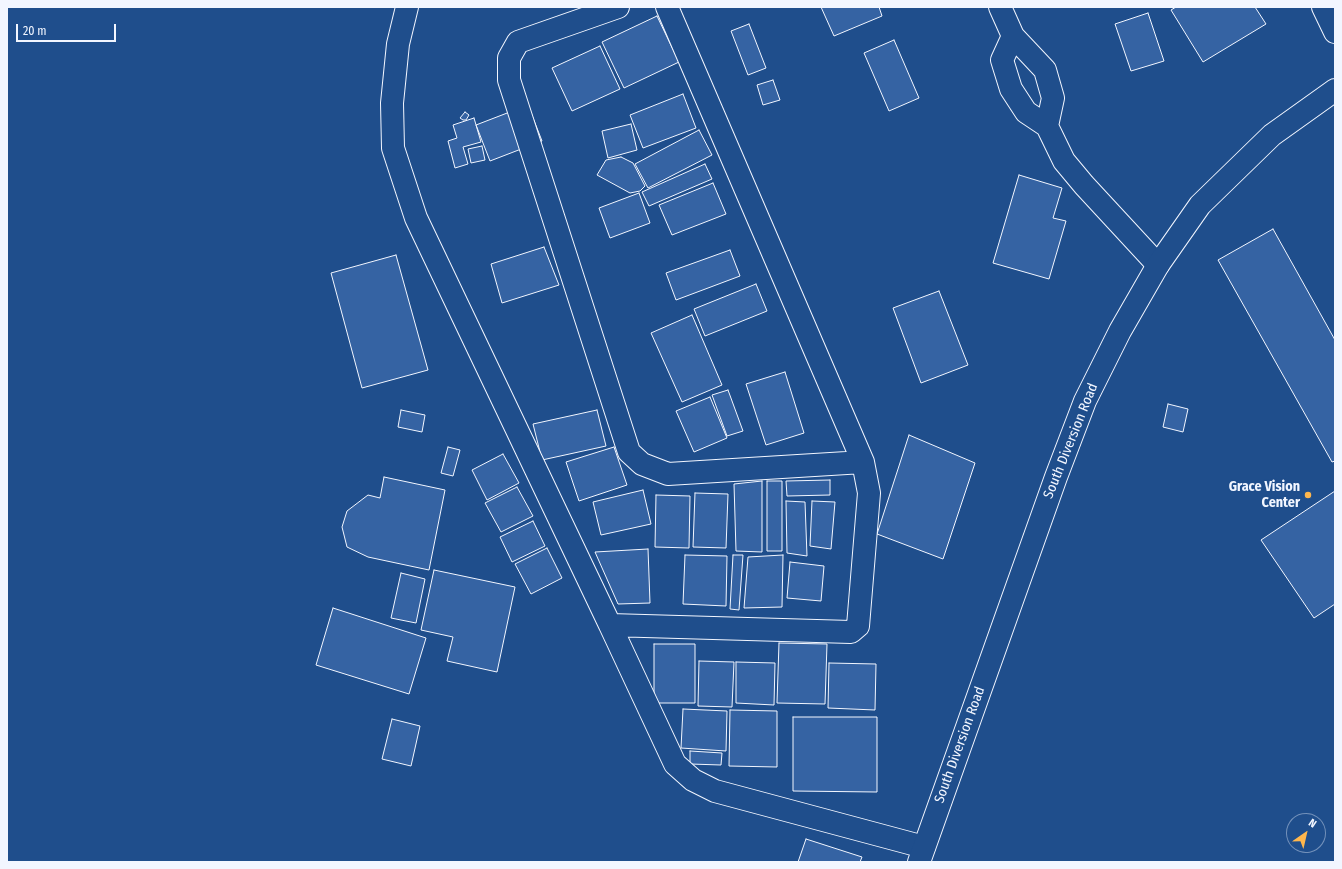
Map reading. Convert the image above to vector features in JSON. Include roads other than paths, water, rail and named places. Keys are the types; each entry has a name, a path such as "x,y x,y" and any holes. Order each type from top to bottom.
{"street":[{"path":"407,7 398,44 392,103 393,148 416,218 675,764 693,780 715,791 921,854"},
{"path":"618,7 518,42 509,58 509,80 629,452 642,464 668,474 863,462"},
{"path":"610,626 851,632 858,626 869,493 863,462 667,7"},
{"path":"1000,7 1013,36 1045,70 1053,98 1047,126"},
{"path":"1323,7 1335,32"},
{"path":"1013,36 1002,60 1011,89 1026,112 1047,126 1064,161 1084,185 1158,265"},
{"name":"South Diversion Road","path":"921,854 1056,477 1085,401 1120,331 1158,265 1200,205 1272,136 1335,90"}],"place":[{"name":"Grace Vision Center","path":"1308,495"}]}
